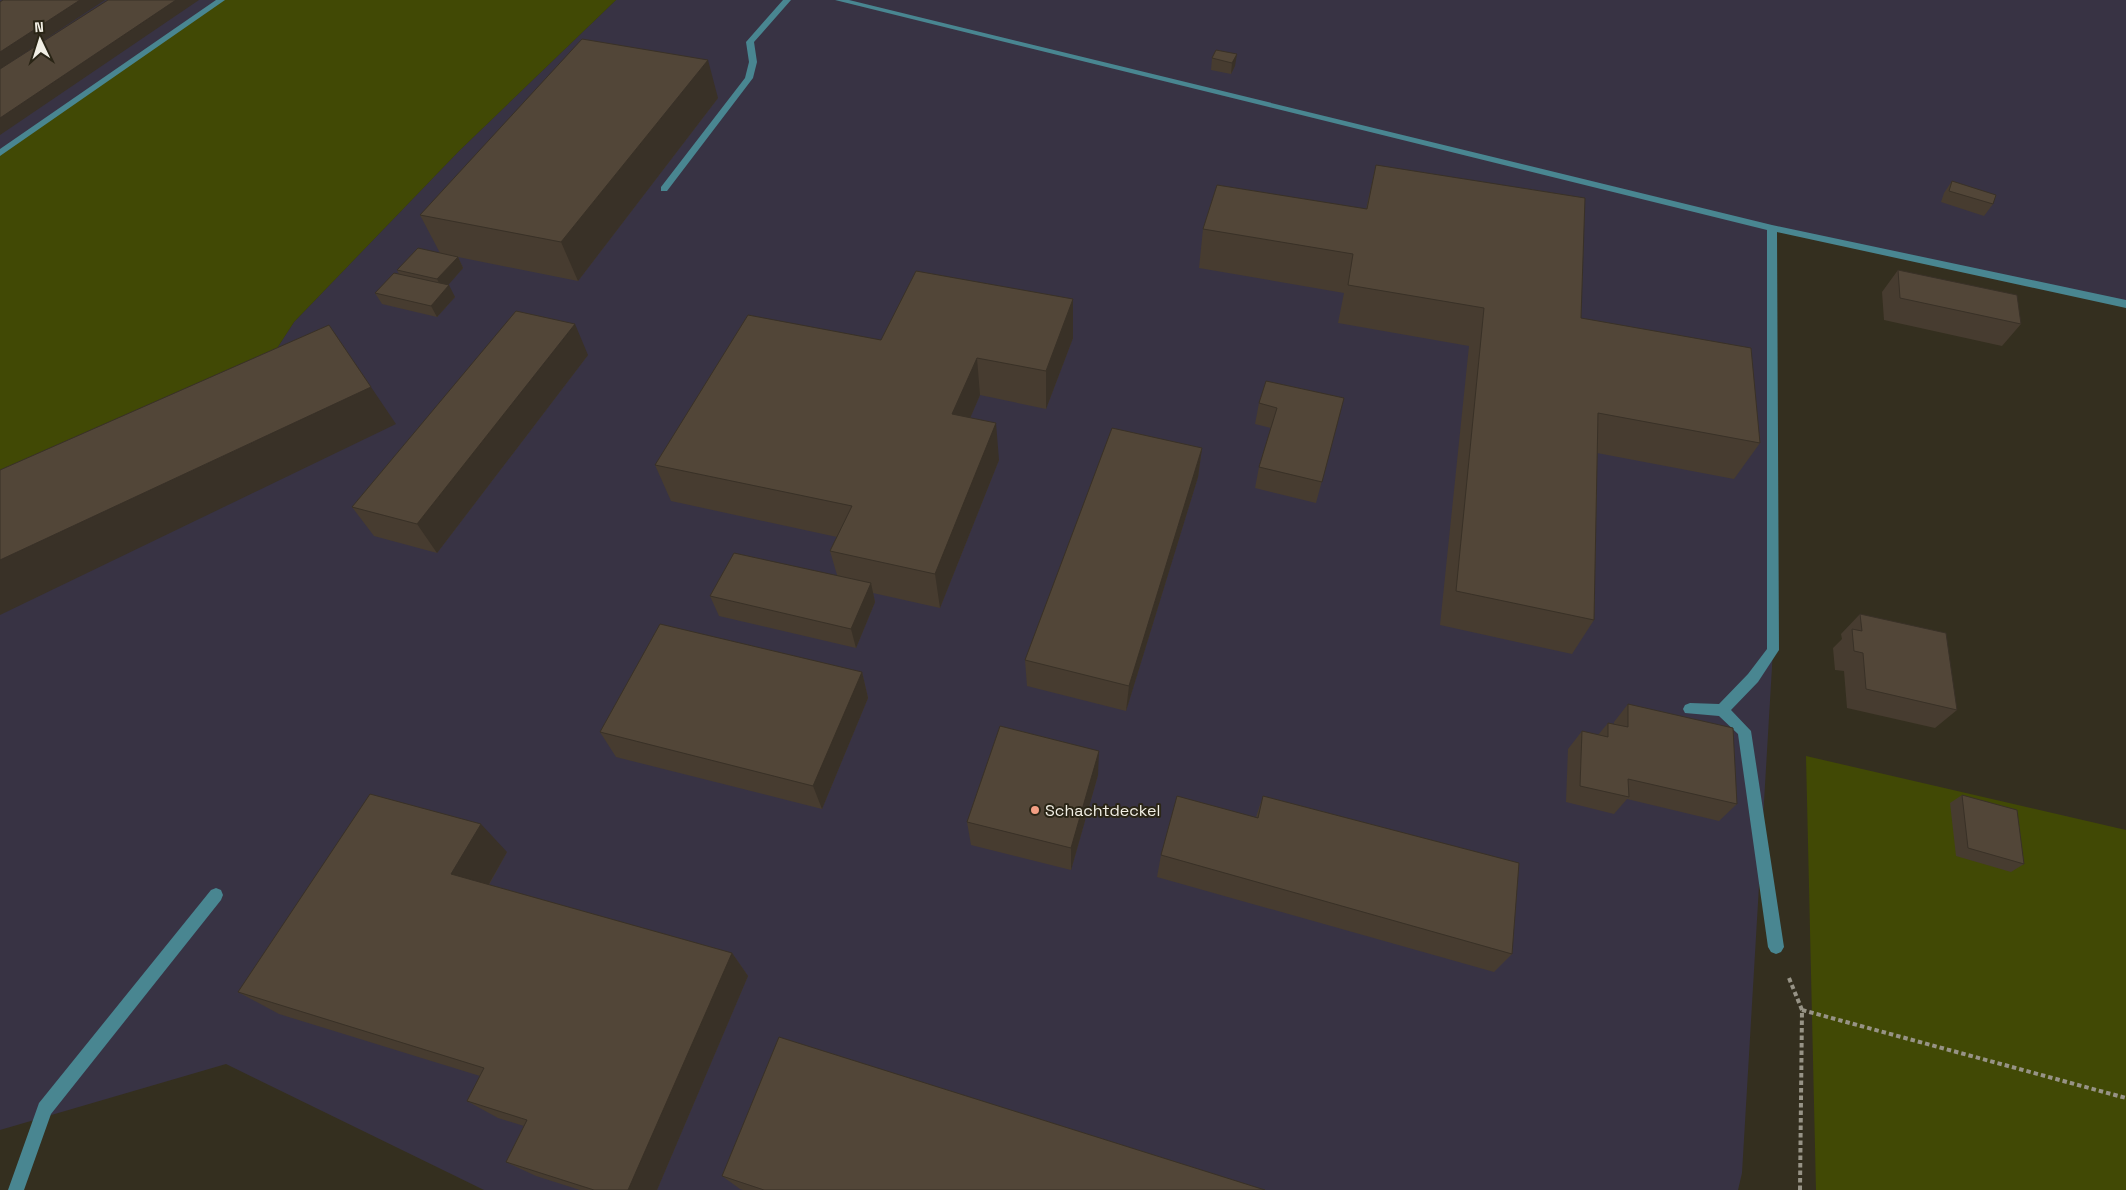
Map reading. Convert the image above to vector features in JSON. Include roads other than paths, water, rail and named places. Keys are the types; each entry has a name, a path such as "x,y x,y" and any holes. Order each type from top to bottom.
{"street":[{"path":"0,153 221,0"},
{"path":"664,189 749,78 753,62 750,42 788,0"},
{"path":"839,0 1772,228 2126,304"},
{"path":"1722,710 1753,678 1773,650 1772,228"},
{"path":"1690,709 1722,710 1744,731 1776,947"},
{"path":"16,1190 45,1109 216,895"}],"place":[{"name":"Schachtdeckel","path":"1035,810"}]}
